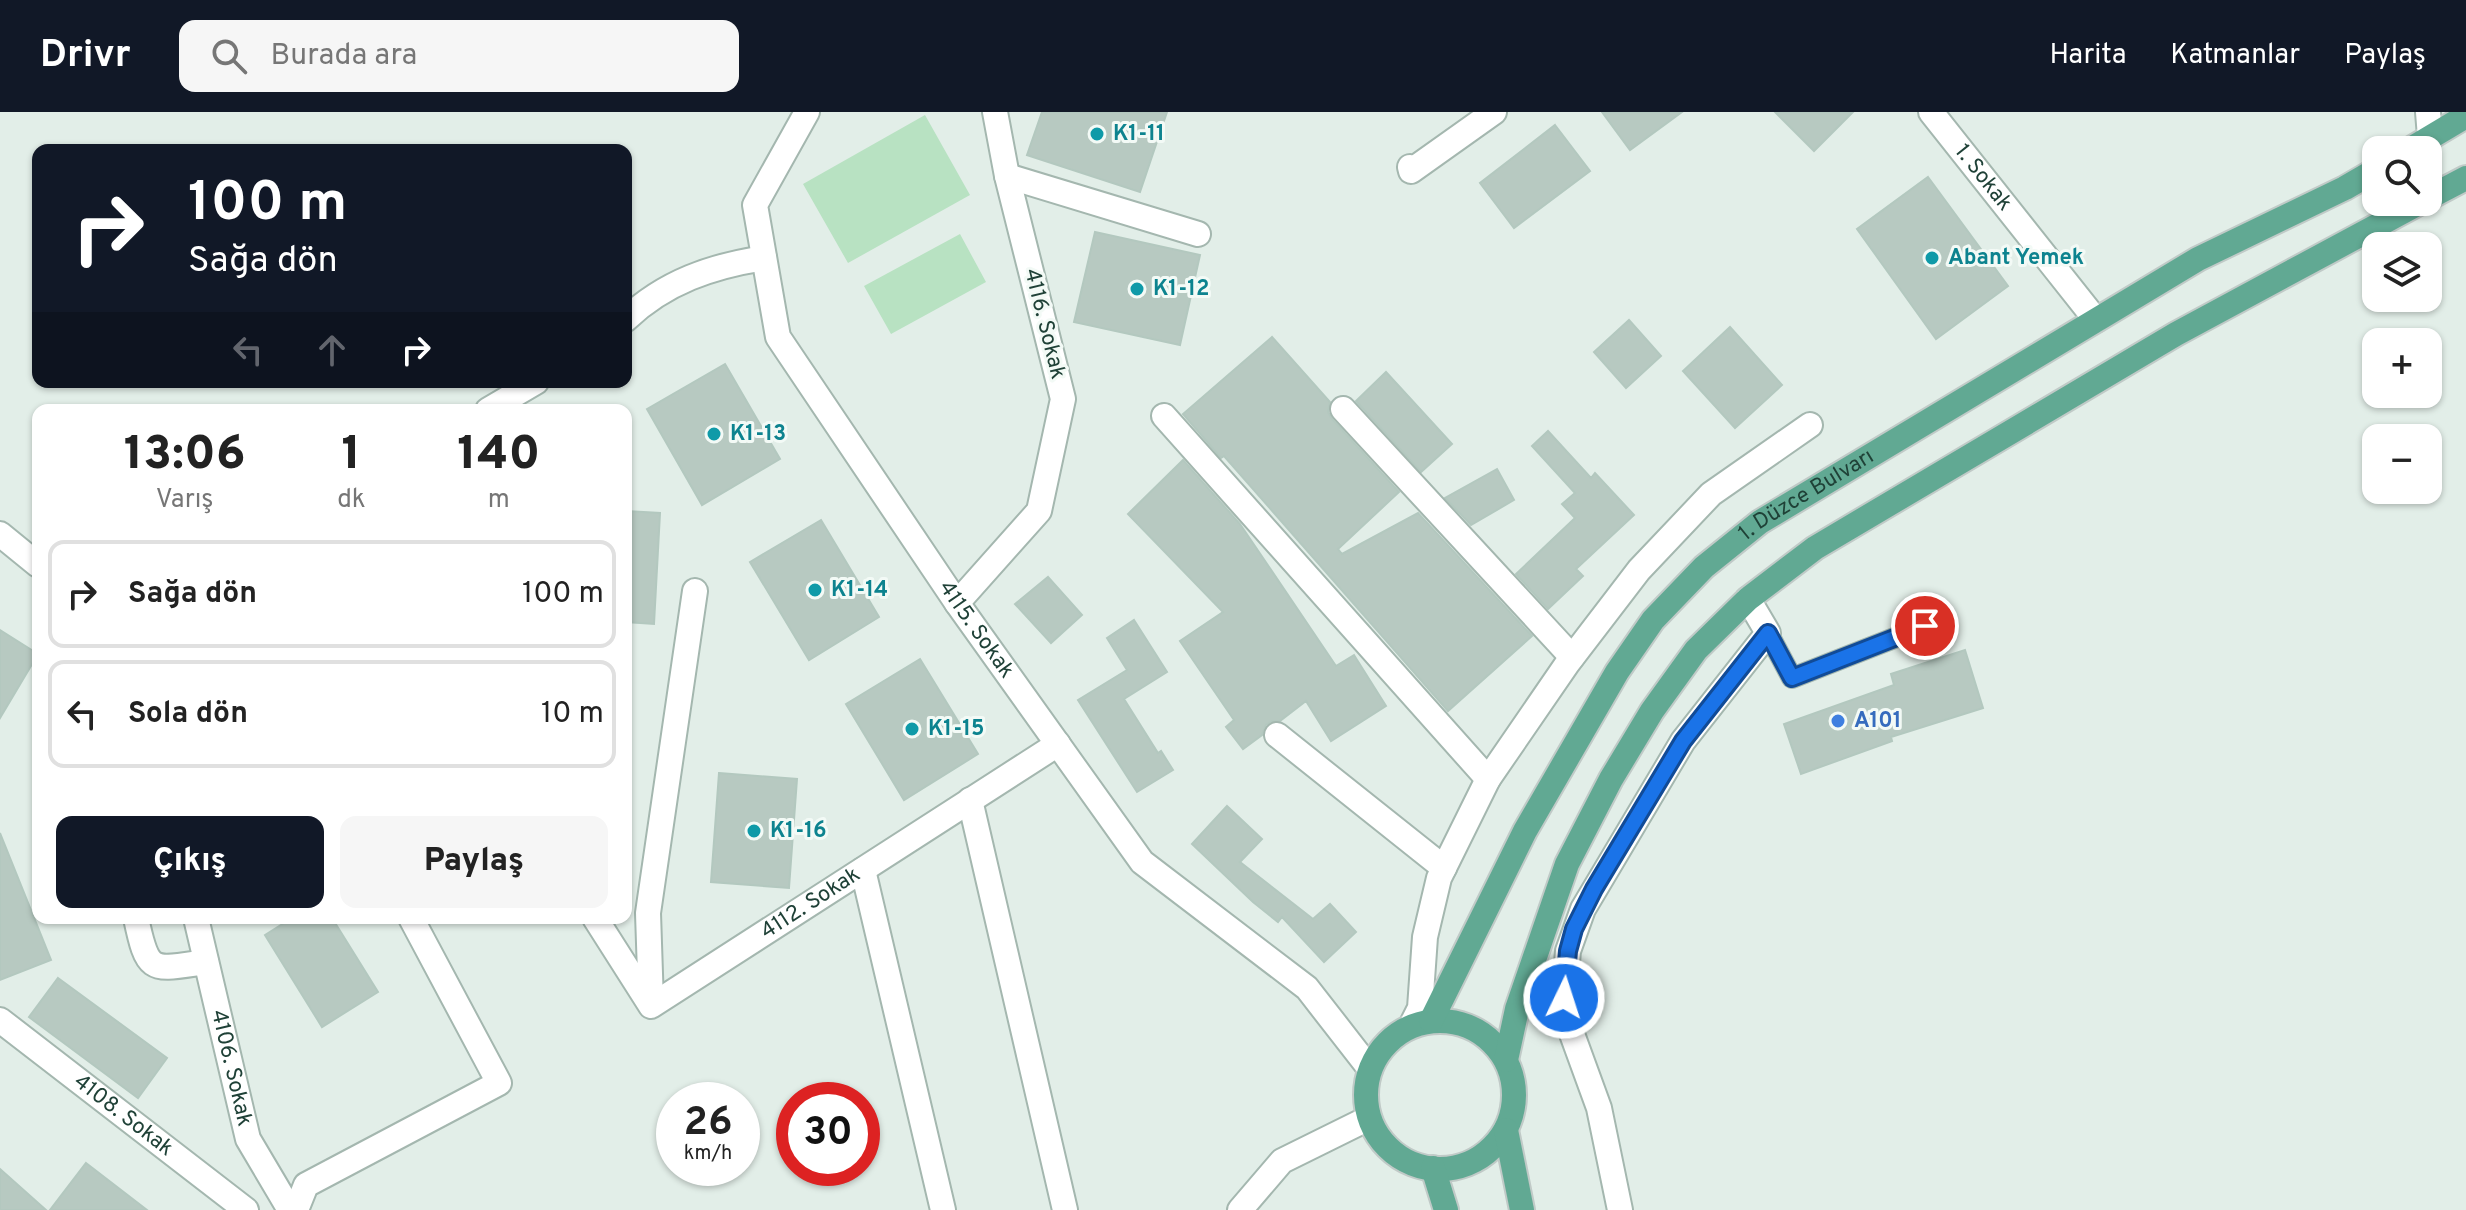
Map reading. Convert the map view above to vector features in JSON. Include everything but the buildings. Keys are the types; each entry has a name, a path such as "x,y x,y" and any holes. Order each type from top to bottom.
{"main road":[{"path":"2432,136 2466,116"},
{"name":"1. Düzce Bulvarı","path":"1421,1023 1525,831 1617,672 1653,620 1704,567 1760,522 2198,259 2362,178"},
{"path":"2442,191 2466,178"},
{"path":"1506,1060 1521,997 1567,864 1611,779 1652,711 1696,650 1748,599 1815,548 2176,334 2395,216"},
{"path":"1451,1021 1474,1028 1493,1042 1506,1060 1514,1082 1514,1105 1506,1130 1491,1149 1471,1163 1446,1169 1433,1168 1422,1167 1399,1157 1381,1140 1369,1118 1365,1093 1370,1069 1380,1051 1394,1036 1421,1023 1451,1021"},
{"path":"1506,1130 1522,1210"},
{"path":"1433,1168 1446,1210"}],"street":[{"name":"4115. Sokak","path":"807,112 755,205 778,337 957,603 1142,862 1307,988 1370,1069"},
{"name":"4116. Sokak","path":"957,603 1039,511 1063,399 1007,176 995,112"},
{"path":"1410,167 1411,171 1494,112"},
{"name":"1. Sokak","path":"1931,112 2096,320"},
{"path":"2421,136 2428,112"},
{"path":"1007,176 1198,234"},
{"path":"632,313 685,277 737,262 764,258"},
{"path":"498,404 526,388"},
{"path":"1343,409 1572,657"},
{"path":"1164,416 1488,779"},
{"path":"1421,1023 1425,937 1439,878 1488,779 1572,657 1639,570 1711,494 1810,425"},
{"path":"0,534 32,560"},
{"path":"651,1006 648,913 695,591"},
{"path":"1620,1210 1599,1108 1568,1023 1564,998 1568,951 1583,909 1683,741 1768,633 1748,599"},
{"path":"1277,735 1444,868"},
{"name":"4112. Sokak","path":"651,1006 1058,744"},
{"path":"970,800 1065,1210"},
{"path":"863,870 943,1210"},
{"path":"137,924 145,957 156,967 206,962"},
{"name":"4106. Sokak","path":"197,924 248,1139 290,1210"},
{"path":"296,1210 306,1185 499,1083 414,924"},
{"path":"599,924 651,1006"},
{"name":"4108. Sokak","path":"0,1020 246,1210"},
{"path":"1240,1210 1282,1161 1369,1118"}],"lane":[{"path":"1768,633 1792,678 1925,626"}],"green space":[{"path":"925,115 970,195 848,263 803,184"},
{"path":"960,234 986,282 891,334 864,286"}],"place":[{"name":"K1-11","path":"1097,134"},
{"name":"Abant Yemek","path":"1932,258"},
{"name":"K1-12","path":"1137,289"},
{"name":"K1-13","path":"714,434"},
{"name":"K1-14","path":"815,590"},
{"name":"A101","path":"1838,721"},
{"name":"K1-15","path":"912,729"},
{"name":"K1-16","path":"754,831"}],"route":[{"path":"1564,998 1568,951 1574,929 1594,889 1683,741 1768,633 1792,678 1925,626"}]}
